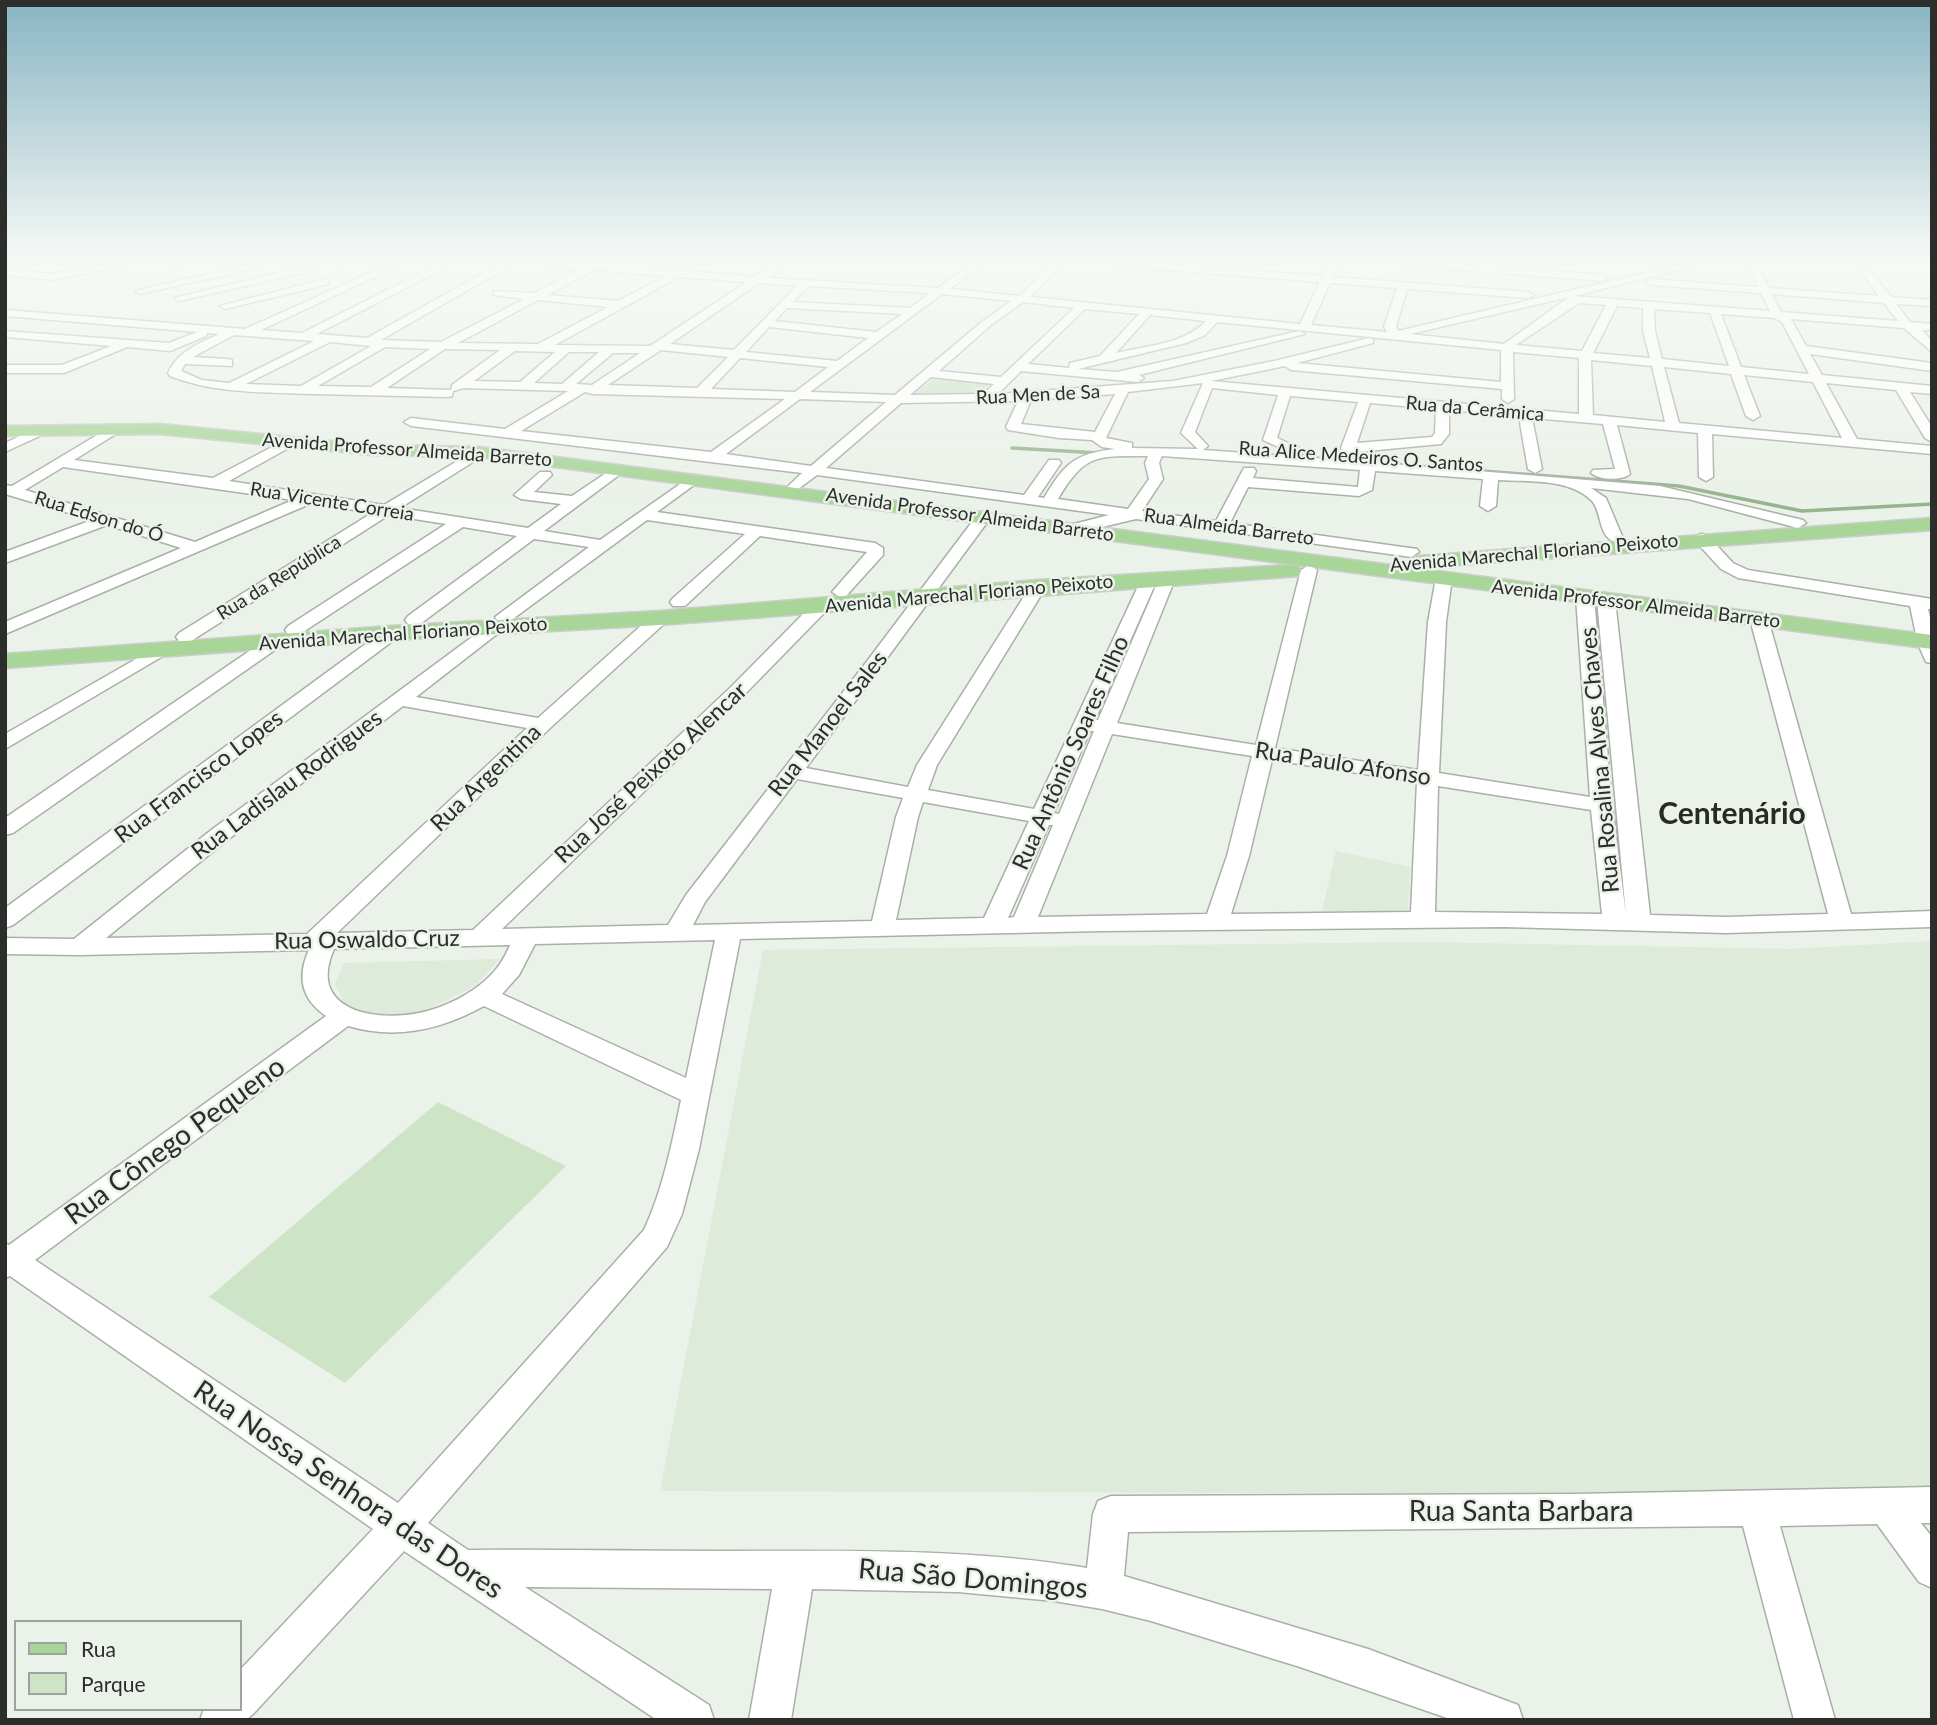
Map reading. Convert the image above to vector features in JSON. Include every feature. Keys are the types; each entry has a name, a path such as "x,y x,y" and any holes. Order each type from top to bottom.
{"main road":[{"name":"Avenida Professor Almeida Barreto","path":"5,430 160,429 372,450 471,451 1072,529 1302,564"},
{"name":"Avenida Marechal Floriano Peixoto","path":"5,661 392,633 679,602 839,592 1038,587 1158,580 1411,552 1932,515"},
{"name":"Avenida Marechal Floriano Peixoto","path":"5,649 414,620 501,622 660,618 821,607 929,590 1302,564 1347,567 1932,524"},
{"name":"Avenida Professor Almeida Barreto","path":"1347,567 1929,641"}],"street":[{"path":"39,338 175,346 195,338"},
{"path":"222,338 183,360 174,368 177,377 228,387 449,393"},
{"path":"307,338 441,347 609,350 655,348 840,365"},
{"path":"367,343 377,338"},
{"path":"372,392 459,338"},
{"path":"539,349 561,338"},
{"path":"509,432 587,390 670,338"},
{"path":"700,393 753,338"},
{"path":"713,457 878,338"},
{"path":"790,491 970,338"},
{"path":"986,398 1049,338"},
{"path":"1105,358 1124,338"},
{"path":"1057,371 1192,338"},
{"path":"1074,394 1117,376 1286,338"},
{"name":"Rua Men de Sa","path":"461,384 897,399 1026,397 1188,382 1274,365 1384,338"},
{"path":"1404,338 1736,373 1932,390"},
{"path":"1508,412 1507,349 1518,338"},
{"path":"1586,419 1585,357 1595,338"},
{"path":"1651,338 1673,426"},
{"path":"1724,338 1753,416"},
{"path":"1796,338 1852,443"},
{"path":"48,348 70,339"},
{"path":"228,387 326,340"},
{"path":"5,367 59,369 127,344"},
{"path":"300,391 382,344"},
{"path":"471,451 449,438 409,433 411,422 424,409 510,349"},
{"path":"522,387 564,349"},
{"path":"1802,349 1932,367"},
{"path":"563,389 609,350"},
{"path":"5,367 27,357"},
{"path":"183,360 228,363"},
{"path":"1274,365 1508,386"},
{"name":"Rua da Cerâmica","path":"1019,367 1932,450"},
{"path":"927,373 1004,381"},
{"path":"1201,446 1188,433 1208,384"},
{"path":"1901,387 1932,438"},
{"path":"1099,438 1123,390"},
{"path":"1285,391 1270,440 1297,452"},
{"name":"Rua Alice Medeiros O. Santos","path":"1026,397 1013,427 1099,438 1114,445 1201,446 1349,458 1623,474 1609,421"},
{"path":"1365,399 1349,458 1436,441 1442,434 1443,406"},
{"path":"1525,413 1535,470"},
{"name":"Rua Almeida Barreto","path":"411,422 713,457 1411,552"},
{"path":"11,489 114,429"},
{"path":"1705,429 1706,477"},
{"path":"5,448 39,431"},
{"path":"215,483 289,442"},
{"name":"Rua da República","path":"186,638 388,510 471,451"},
{"path":"1072,529 1133,514 1156,479 1152,463 1156,454"},
{"name":"Rua Alice Medeiros O. Santos","path":"1049,502 1075,463 1102,456 1156,454 1349,458 1368,466 1562,481 1689,495 1798,523"},
{"path":"1221,526 1249,471 1246,457"},
{"name":"Rua Vicente Correia","path":"60,462 215,483 604,545"},
{"path":"1028,500 1054,463"},
{"path":"1245,482 1355,492 1365,490 1368,466"},
{"path":"414,620 618,469"},
{"path":"545,475 521,495 576,501"},
{"path":"1488,506 1491,475"},
{"name":"Rua Ladislau Rodrigues","path":"80,947 218,836 693,479"},
{"path":"1562,481 1585,489 1599,498 1614,536"},
{"name":"Rua Edson do Ó","path":"11,489 193,546"},
{"path":"5,629 193,546 309,499"},
{"path":"646,514 875,548 874,555 839,592"},
{"name":"Rua Manoel Sales","path":"676,933 694,900 983,517"},
{"path":"5,558 109,519"},
{"path":"294,630 459,523"},
{"path":"679,602 757,531"},
{"path":"1702,539 1727,566 1744,574 1925,603 1929,641"},
{"path":"1216,922 1238,856 1264,752 1302,564"},
{"path":"1423,920 1422,880 1437,622 1444,579"},
{"name":"Rua Antônio Soares Filho","path":"992,926 1084,724 1158,580"},
{"name":"Rua Antônio Soares Filho","path":"1023,925 1107,728 1158,580"},
{"path":"883,927 914,794 927,765 1038,587"},
{"name":"Rua Rosalina Alves Chaves","path":"1595,599 1601,804 1627,921"},
{"name":"Rua Rosalina Alves Chaves","path":"1595,599 1627,921"},
{"name":"Rua José Peixoto Alencar","path":"480,938 556,862 766,664 821,607"},
{"name":"Rua Argentina","path":"320,941 542,725 660,618"},
{"path":"1759,619 1842,923"},
{"name":"Rua Francisco Lopes","path":"5,920 392,633"},
{"path":"5,828 273,643"},
{"path":"5,743 157,652"},
{"path":"400,700 542,725"},
{"name":"Rua Paulo Afonso","path":"1084,724 1601,804"},
{"path":"791,772 1067,822"},
{"name":"Rua Oswaldo Cruz","path":"5,946 80,947 883,927 1216,922 1627,921 1726,925 1932,919"},
{"path":"242,1697 402,1526 656,1238 671,1201 729,932"},
{"path":"320,941 314,976 316,992 327,1006 344,1016 367,1023 394,1024 452,1012 482,995 496,985 511,968 526,936"},
{"path":"482,995 696,1095"},
{"name":"Rua Cônego Pequeno","path":"7,1260 344,1016"},
{"name":"Rua Nossa Senhora das Dores","path":"7,1260 463,1569 694,1720"},
{"name":"Rua Santa Barbara","path":"1104,1590 1111,1514 1932,1505"},
{"path":"1886,1506 1932,1569"},
{"path":"1757,1509 1815,1720"},
{"path":"769,1720 795,1568"},
{"name":"Rua São Domingos","path":"463,1569 924,1570 1047,1581 1104,1590 1353,1663 1457,1700 1503,1720"}],"shaded area":[{"path":"1336,851 1410,867 1408,912 1322,911"},
{"path":"1932,941 1932,1495 660,1491 763,950 1421,942 1790,949"},
{"path":"500,959 475,986 420,1013 378,1018 347,1008 335,984 344,963"}],"green space":[{"path":"936,377 991,382 975,399 908,399"},
{"path":"438,1102 566,1166 345,1383 209,1297"}],"waterway":[{"path":"1012,448 1099,453"},
{"path":"1273,455 1679,486 1802,511 1932,504"}],"district":[{"name":"Centenário","path":"1732,814"}]}
